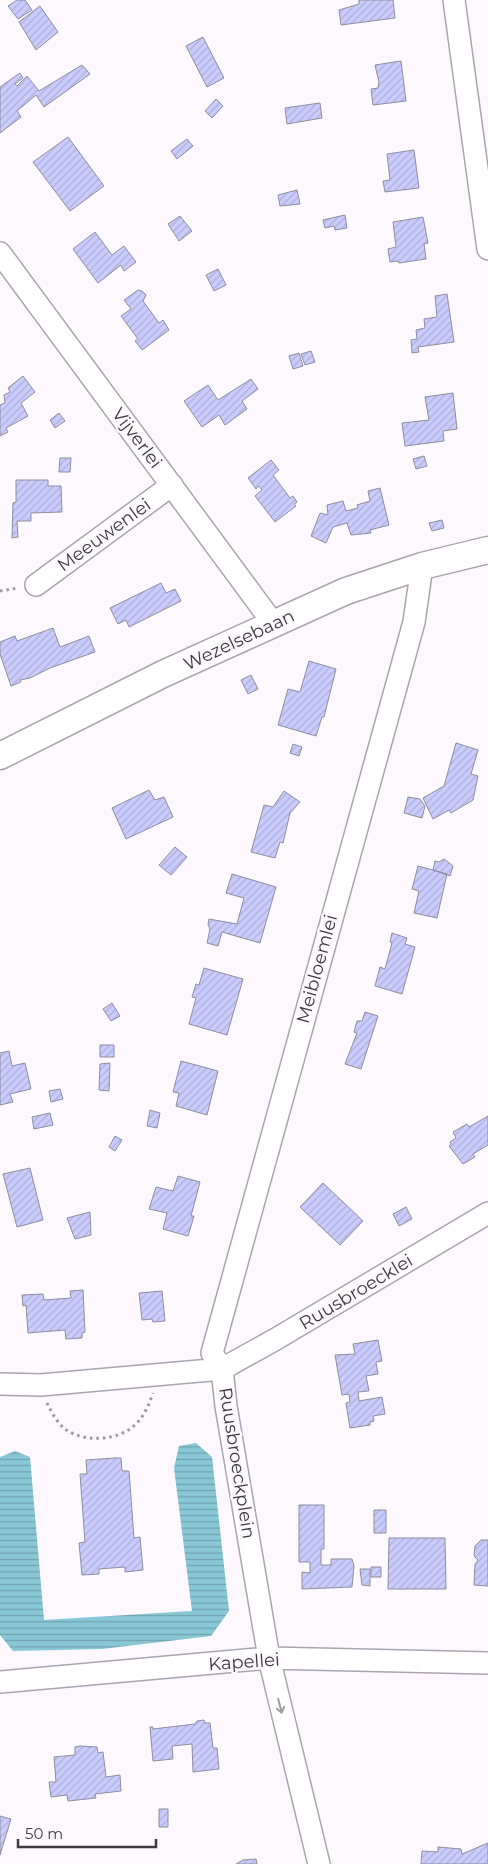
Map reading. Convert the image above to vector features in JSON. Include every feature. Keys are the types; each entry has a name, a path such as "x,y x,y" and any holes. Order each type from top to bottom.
{"street":[{"path":"454,0 488,249"},
{"name":"Vijverlei","path":"0,253 274,623"},
{"name":"Meeuwenlei","path":"36,586 172,485"},
{"name":"Wezelsebaan","path":"0,756 163,674 346,591 422,566 488,550"},
{"name":"Meibloemlei","path":"222,1368 212,1353 414,622 422,566"},
{"name":"Ruusbroecklei","path":"222,1368 276,1339 488,1213"},
{"name":"Ruusbroeckplein","path":"0,1384 41,1385 222,1368 226,1406 269,1658 319,1864"},
{"name":"Kapellei","path":"0,1682 269,1658 488,1662"}],"path":[{"path":"41,1385 55,1418 68,1431 104,1439 122,1435 137,1423 147,1409 154,1391 157,1373"}],"water":[{"path":"196,1443 212,1457 229,1611 211,1636 102,1649 13,1651 0,1635 0,1457 15,1451 30,1457 44,1620 192,1611 174,1468 179,1446"}],"building":[{"path":"17,0 25,0 32,10 18,19 8,6"},
{"path":"359,0 393,0 395,18 341,25 339,10 359,4"},
{"path":"40,6 58,32 36,50 19,22"},
{"path":"203,37 224,78 207,87 186,46"},
{"path":"401,61 406,101 373,105 371,89 378,88 379,82 375,65"},
{"path":"82,65 90,74 44,107 36,95 17,111 21,117 0,133 0,87 20,73 23,78 15,84 17,86 27,76 39,91"},
{"path":"216,99 223,106 212,118 205,111"},
{"path":"320,103 322,118 287,124 285,108"},
{"path":"68,137 104,186 70,211 33,162"},
{"path":"187,139 193,146 177,159 171,151"},
{"path":"414,150 419,188 385,192 383,181 390,180 387,154"},
{"path":"297,190 300,204 280,206 278,195"},
{"path":"345,215 347,228 335,230 334,226 325,228 323,220"},
{"path":"180,216 192,231 179,241 168,224"},
{"path":"423,217 428,243 424,244 426,259 399,263 398,261 390,262 388,249 396,247 393,222"},
{"path":"95,232 112,255 124,246 136,262 124,271 121,265 98,283 73,249"},
{"path":"218,269 226,285 214,291 206,275"},
{"path":"138,290 146,295 143,301 159,323 163,320 169,330 142,350 135,341 138,339 121,316 131,309 124,300"},
{"path":"447,294 454,342 418,347 419,352 412,353 411,340 417,339 416,330 425,328 424,319 437,317 435,296"},
{"path":"311,351 315,362 305,365 301,354"},
{"path":"299,353 303,366 293,369 289,356"},
{"path":"23,376 35,392 21,403 28,416 6,428 8,432 0,436 0,405 5,403 4,395 10,392 8,388"},
{"path":"251,379 258,389 242,401 247,409 225,425 219,415 202,427 184,401 208,385 218,400"},
{"path":"453,393 457,429 443,431 444,441 405,446 402,423 429,420 425,397"},
{"path":"59,413 65,421 55,428 50,420"},
{"path":"424,456 427,466 416,469 413,459"},
{"path":"60,458 71,458 70,472 59,472"},
{"path":"271,460 279,470 273,475 290,498 293,496 297,502 294,504 296,506 275,522 255,496 262,490 259,486 256,489 248,478"},
{"path":"16,480 48,480 48,486 61,486 62,512 31,513 31,521 17,521 18,537 12,538 13,503 16,502"},
{"path":"380,488 389,525 370,530 371,533 351,535 347,523 333,527 326,543 311,536 320,513 328,515 327,505 343,501 346,511 358,508 357,505 370,501 368,491"},
{"path":"442,520 444,528 432,531 429,523"},
{"path":"161,583 166,593 175,589 181,601 129,627 126,620 118,624 110,608"},
{"path":"53,628 60,647 89,636 95,652 50,668 30,678 20,680 21,682 11,686 0,654 0,642 15,636 17,641"},
{"path":"309,661 336,669 324,717 322,717 316,736 278,725 288,689 300,692"},
{"path":"251,675 258,689 248,694 241,680"},
{"path":"456,743 478,750 471,774 478,776 473,800 451,813 449,810 433,819 423,798 444,786"},
{"path":"293,744 302,747 299,756 290,753"},
{"path":"149,790 155,800 164,797 173,817 126,839 112,808"},
{"path":"284,791 300,802 290,813 283,843 280,842 275,858 251,852 264,805 273,807"},
{"path":"408,797 420,799 425,806 422,818 404,813"},
{"path":"175,847 187,857 171,875 159,865"},
{"path":"444,859 453,866 450,876 433,870 435,861 439,862"},
{"path":"418,866 447,874 437,918 414,913 419,891 412,889"},
{"path":"232,874 276,887 260,943 222,932 218,946 207,943 210,929 209,919 237,924 244,898 226,893"},
{"path":"392,933 407,938 405,944 415,947 402,994 375,986 380,967 385,969 392,943 390,942"},
{"path":"204,968 243,979 227,1035 189,1024 196,998 192,997 196,984 199,985"},
{"path":"112,1003 120,1016 111,1021 103,1009"},
{"path":"365,1012 378,1016 361,1069 345,1064 357,1033 354,1032 357,1021 362,1021"},
{"path":"100,1045 114,1045 114,1057 100,1057"},
{"path":"9,1051 12,1066 25,1063 31,1089 10,1094 13,1102 0,1105 0,1053"},
{"path":"181,1061 218,1071 207,1115 176,1106 179,1093 173,1092"},
{"path":"110,1063 109,1091 99,1090 100,1064"},
{"path":"60,1089 63,1099 51,1102 49,1091"},
{"path":"150,1110 160,1113 157,1128 147,1126"},
{"path":"50,1113 53,1125 34,1129 32,1117"},
{"path":"488,1116 488,1145 473,1154 475,1157 463,1164 449,1146 450,1142 456,1138 453,1132 467,1124 469,1127"},
{"path":"115,1136 122,1140 115,1151 109,1147"},
{"path":"30,1168 43,1220 17,1227 3,1174"},
{"path":"178,1176 200,1182 191,1216 194,1216 188,1236 163,1229 167,1213 149,1209 156,1187 173,1191"},
{"path":"323,1183 363,1221 340,1245 300,1207"},
{"path":"406,1207 412,1219 399,1226 393,1214"},
{"path":"90,1212 91,1235 75,1239 67,1218"},
{"path":"83,1290 85,1332 82,1333 82,1338 66,1339 65,1330 28,1333 26,1305 23,1306 22,1295 43,1294 44,1300 71,1298 70,1291"},
{"path":"162,1291 165,1321 153,1322 152,1319 142,1320 139,1293"},
{"path":"378,1340 382,1361 376,1362 378,1374 366,1376 369,1391 358,1392 359,1401 382,1397 385,1414 373,1416 374,1421 370,1422 370,1425 350,1428 346,1403 350,1402 349,1394 342,1395 335,1355 355,1354 353,1344"},
{"path":"121,1458 122,1471 129,1471 134,1538 140,1537 143,1570 125,1572 125,1567 99,1569 99,1574 82,1575 79,1543 85,1542 80,1474 87,1474 86,1460"},
{"path":"299,1505 324,1505 324,1549 321,1549 321,1565 331,1565 331,1559 352,1559 354,1566 352,1587 302,1589 302,1572 310,1573 310,1562 299,1562"},
{"path":"374,1510 386,1510 386,1533 374,1533"},
{"path":"389,1538 445,1538 446,1589 388,1589"},
{"path":"481,1540 488,1540 488,1586 474,1585 475,1564 478,1560 474,1556 475,1546"},
{"path":"371,1567 381,1567 381,1577 371,1577"},
{"path":"360,1569 370,1569 370,1586 362,1585"},
{"path":"204,1720 205,1723 210,1723 213,1748 217,1748 219,1769 193,1772 192,1744 172,1746 173,1759 153,1761 150,1727 153,1727 153,1729 195,1724 197,1721"},
{"path":"75,1747 97,1747 98,1753 103,1752 106,1777 120,1775 121,1791 95,1794 96,1798 68,1801 67,1795 51,1797 49,1782 56,1782 54,1757 75,1755"},
{"path":"159,1809 168,1809 168,1827 159,1827"},
{"path":"0,1816 11,1819 0,1855"},
{"path":"488,1843 488,1864 421,1864 422,1851 438,1852 438,1847 461,1849 462,1854"},
{"path":"256,1859 257,1864 236,1864 243,1860"}]}
